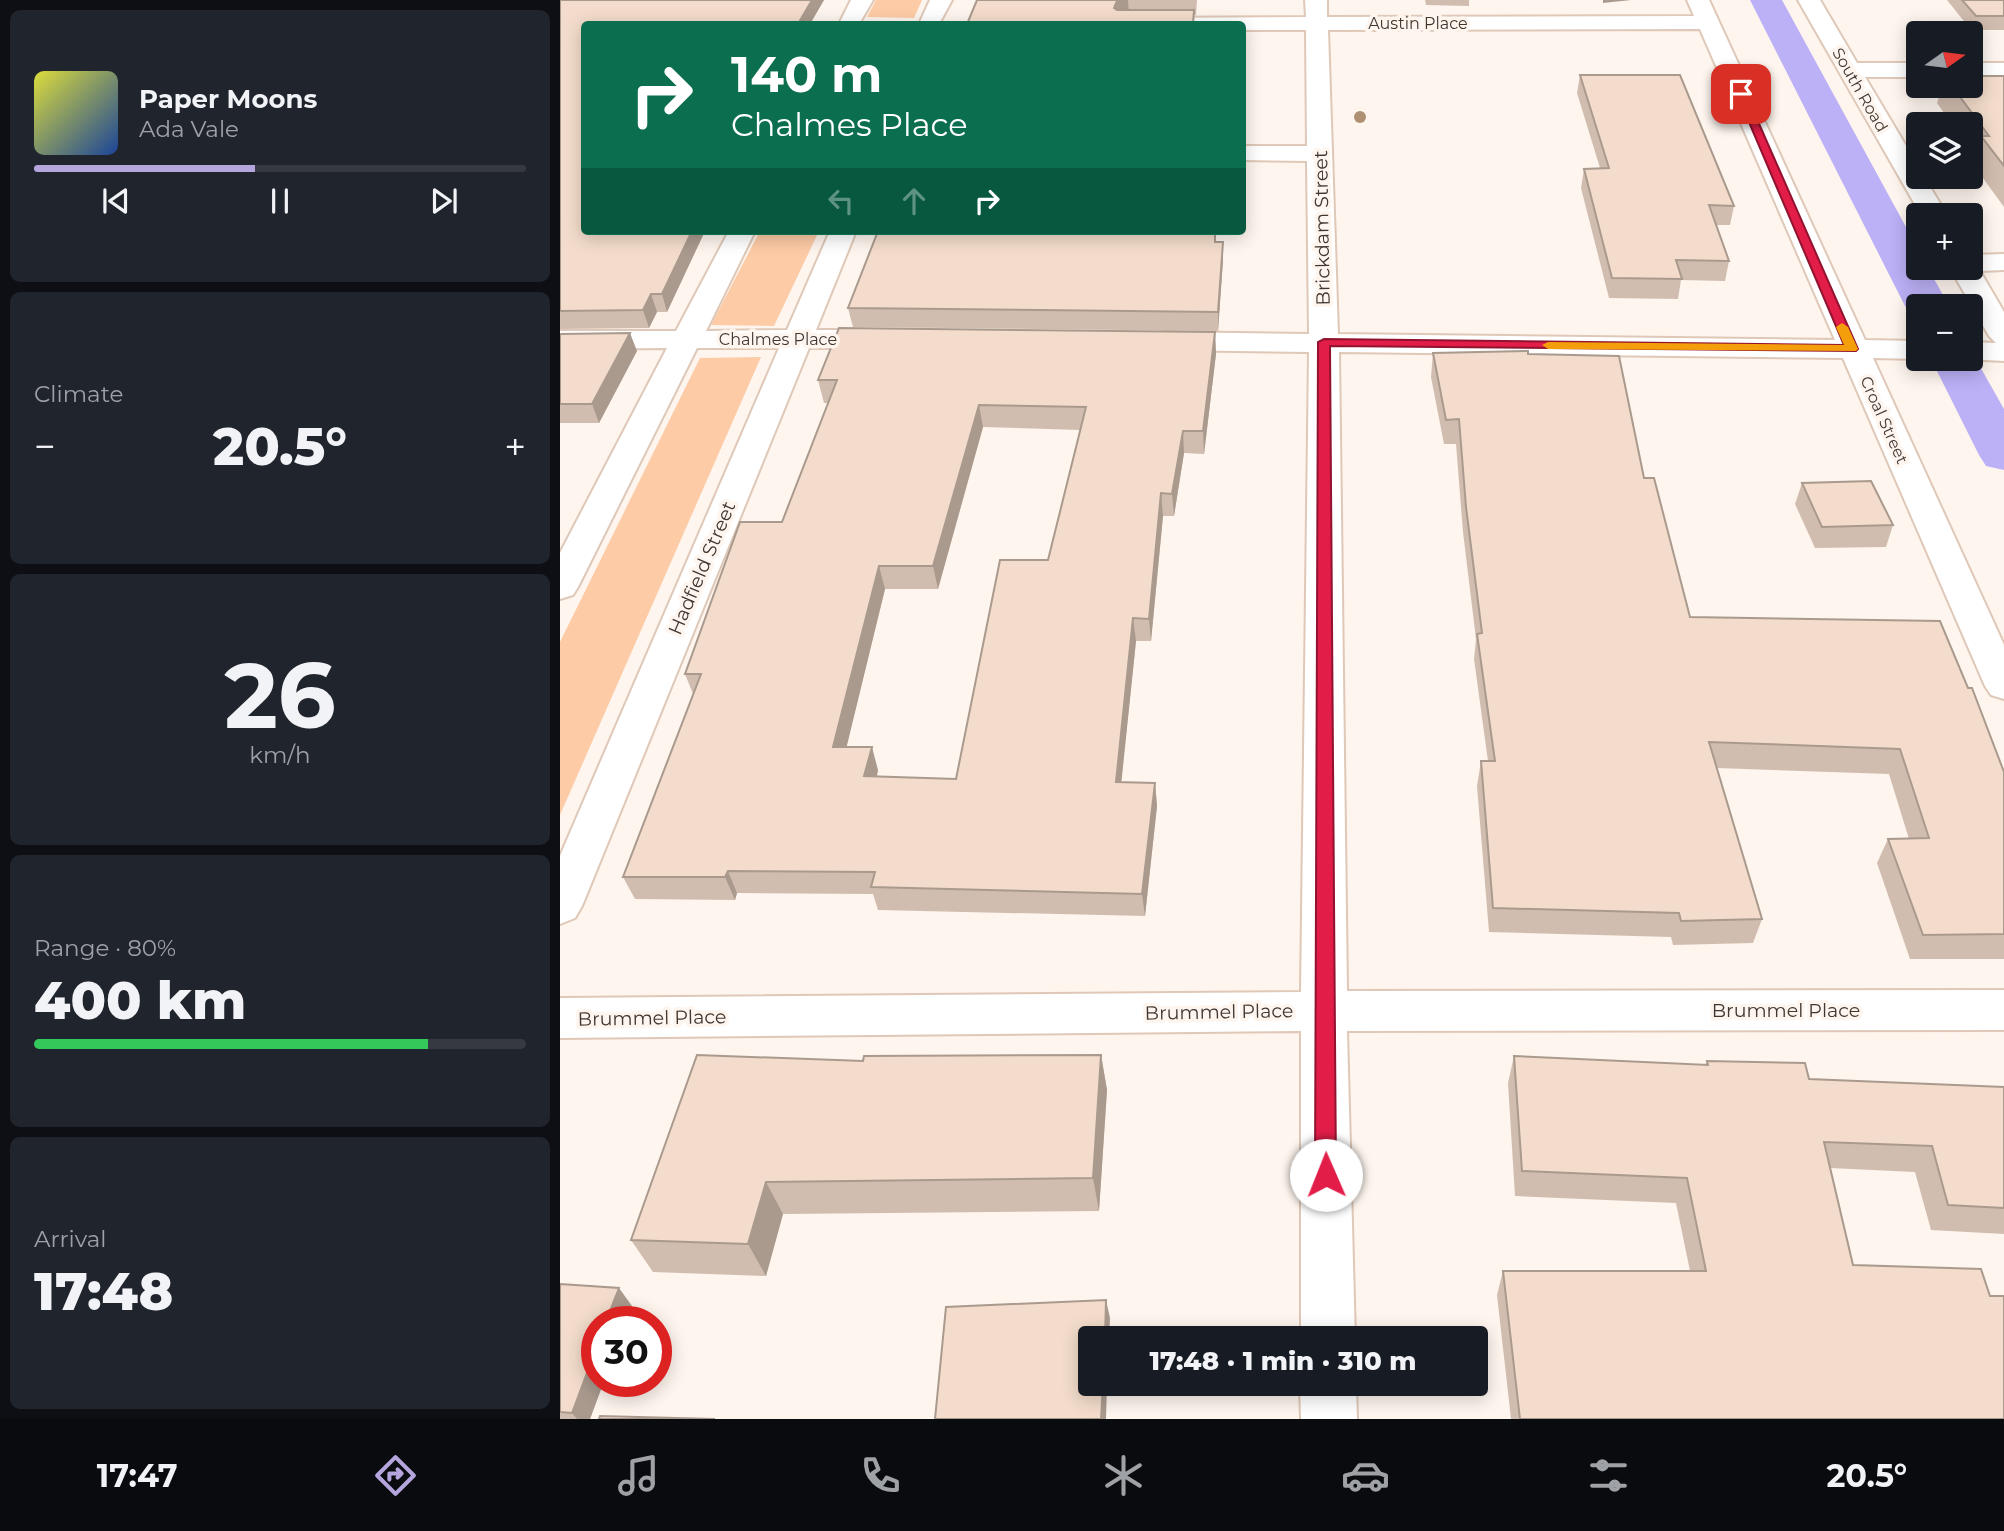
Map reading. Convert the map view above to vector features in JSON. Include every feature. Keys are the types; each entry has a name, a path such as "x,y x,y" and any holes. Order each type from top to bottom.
{"street":[{"path":"851,21 862,0"},
{"path":"930,21 941,0"},
{"path":"1495,0 1500,23"},
{"name":"South Road","path":"1809,0 1927,203"},
{"name":"Austin Place","path":"1176,21 1317,12 1500,23 1703,11"},
{"name":"Croal Street","path":"1703,11 2004,686"},
{"name":"Brickdam Street","path":"1317,12 1324,342 1324,1011 1328,1326"},
{"path":"1848,70 1906,70"},
{"path":"1983,70 2004,70"},
{"path":"1246,153 1320,154"},
{"path":"560,587 741,235"},
{"name":"Hadfield Street","path":"560,906 841,235"},
{"path":"1983,262 2004,261"},
{"path":"1968,280 1989,348"},
{"name":"Chalmes Place","path":"560,340 909,339"},
{"path":"1130,341 1906,350"},
{"name":"Brummel Place","path":"560,1018 1324,1011 2004,1010"},
{"path":"1328,1396 1329,1419"}],"shaded area":[{"path":"876,0 922,0 914,18 867,17"},
{"path":"758,235 817,235 774,326 711,325"},
{"path":"761,357 560,815 560,642 700,358"}],"building":[{"path":"560,0 812,0 800,21 581,21 581,235 690,235 662,294 651,294 643,310 560,311"},
{"path":"977,0 1123,0 1117,1 1114,8 1194,10 1193,21 968,21"},
{"path":"1962,0 2004,0 2004,16 1976,16"},
{"path":"1580,75 1680,75 1734,206 1709,205 1729,261 1676,260 1682,279 1612,278 1584,169 1609,168"},
{"path":"1983,76 2004,76 2004,166 1983,139 1983,136 1989,136 1983,128 1983,112 1971,112 1961,98 1983,98"},
{"path":"876,235 1215,235 1215,242 1223,242 1218,312 848,308"},
{"path":"839,328 1215,332 1203,431 1183,431 1172,494 1161,493 1149,619 1133,618 1116,782 1155,783 1142,894 871,887 875,872 728,871 725,877 623,877 701,674 685,674 740,522 782,522 837,380 818,380","holes":["979,405 1086,407 1048,560 1000,560 956,779 864,776 872,747 833,747 879,566 933,566"]},
{"path":"630,333 592,404 560,404 560,334"},
{"path":"1528,351 1528,354 1619,356 1644,478 1654,478 1690,617 1940,621 1968,688 1972,688 2004,772 2004,934 1923,935 1888,839 1929,838 1900,749 1709,742 1762,919 1681,921 1679,913 1493,908 1481,761 1495,761 1477,634 1482,633 1466,507 1459,419 1446,420 1433,353"},
{"path":"1871,481 1893,525 1822,527 1802,483"},
{"path":"697,1055 863,1061 864,1056 1101,1055 1093,1178 766,1182 748,1244 631,1240"},
{"path":"1514,1056 1708,1065 1707,1061 1805,1063 1809,1079 2004,1087 2004,1208 1948,1205 1932,1146 1824,1142 1853,1265 1981,1269 1990,1296 2004,1296 2004,1419 1520,1419 1503,1271 1706,1271 1687,1178 1522,1171"},
{"path":"560,1284 619,1288 612,1306 581,1306 581,1389 572,1413 560,1412"},
{"path":"1106,1300 1105,1326 1078,1326 1078,1396 1102,1396 1101,1419 935,1419 946,1307"},
{"path":"600,1416 715,1419 599,1419"}],"waterway":[{"path":"1766,0 1921,294"},
{"path":"1960,371 2004,455"}],"slow traffic":[{"path":"1548,345 1852,349 1842,327"}],"route":[{"path":"1326,1175 1324,342 1852,349 1741,94"}]}
